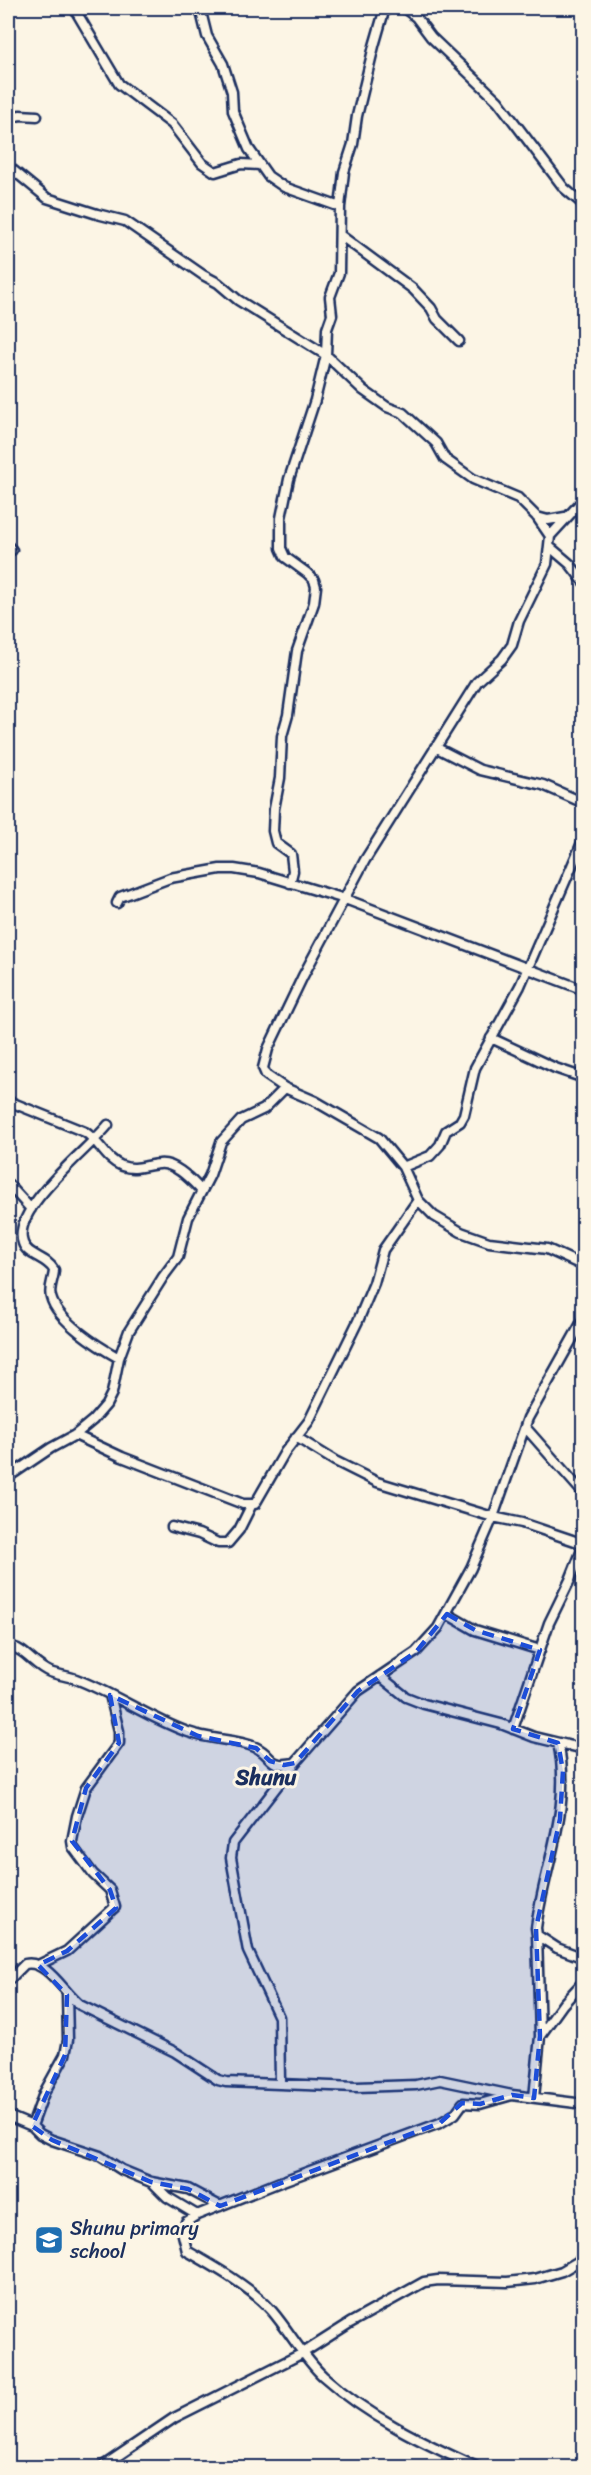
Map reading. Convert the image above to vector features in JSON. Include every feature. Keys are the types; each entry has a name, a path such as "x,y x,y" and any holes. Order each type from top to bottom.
{"street":[{"path":"75,8 119,84 172,124 202,163 215,172 241,164 260,165"},
{"path":"200,8 207,36 223,64 232,92 233,111 249,149 260,165 268,176 284,187 340,207"},
{"path":"290,883 293,871 291,854 276,843 273,831 274,809 280,778 282,736 288,715 297,651 314,603 316,587 314,580 307,573 285,557 281,548 281,518 289,479 315,400 326,355 327,329 332,315 330,297 339,273 340,207 344,172 353,144 357,116 374,46 386,8"},
{"path":"404,8 416,17 431,37 498,101 564,188 584,205"},
{"path":"8,119 37,116"},
{"path":"8,166 47,198 124,221 218,283 238,300 326,355 363,390 387,407 403,413 436,443 445,459 473,479 518,498 537,517 550,536 547,564 519,621 512,645 502,659 477,682 365,860 303,976 263,1061 262,1068 266,1075 285,1088 315,1101 367,1130 389,1147 403,1167 418,1200 434,1216 461,1232 495,1243 548,1249 584,1266"},
{"path":"340,235 413,289 431,308 437,319 459,341"},
{"path":"550,536 584,499"},
{"path":"537,517 548,520 566,517"},
{"path":"550,548 570,564 584,582"},
{"path":"435,747 480,770 543,785 584,803"},
{"path":"403,1167 430,1156 440,1145 446,1131 459,1122 464,1115 475,1068 509,1009 584,838"},
{"path":"117,903 120,897 170,878 220,869 260,873 345,898 584,990"},
{"path":"491,1038 555,1068 584,1078"},
{"path":"8,1477 75,1435 99,1413 109,1400 120,1358 133,1324 178,1257 188,1218 210,1175 221,1142 241,1120 264,1109 285,1088"},
{"path":"8,1101 85,1132 95,1139 119,1165 139,1169 159,1164 168,1165 201,1190"},
{"path":"108,1125 65,1167 31,1209 22,1239 25,1248 48,1261 54,1270 51,1300 72,1326 87,1340 120,1358"},
{"path":"8,1184 31,1209"},
{"path":"172,1527 199,1534 218,1543 228,1543 239,1530 251,1506 260,1497 324,1394 370,1293 388,1241 418,1200"},
{"path":"280,2082 279,2017 248,1951 231,1858 236,1837 295,1763 358,1691 416,1652 429,1640 447,1614 471,1568 493,1517 505,1478 540,1393 584,1318"},
{"path":"525,1427 584,1494"},
{"path":"75,1435 122,1457 251,1506"},
{"path":"296,1437 335,1461 377,1482 493,1517 522,1523 584,1545 549,1623 513,1729"},
{"path":"447,1614 475,1630 540,1650"},
{"path":"8,1646 17,1648 48,1671 77,1680 142,1713 192,1733 256,1748 270,1761 279,1765 295,1763"},
{"path":"380,1676 406,1697 424,1704 584,1749"},
{"path":"8,1980 25,1964 38,1965 67,1951 115,1907 110,1890 73,1848 72,1841 76,1816 86,1788 119,1743 119,1731 110,1695"},
{"path":"534,2098 540,2036 536,1928 538,1909 555,1844 562,1797 563,1771 558,1743"},
{"path":"537,1935 557,1948 584,1958"},
{"path":"38,1965 56,1979 67,1995 80,2005 175,2052 218,2080 236,2084 280,2082 357,2086 416,2085 440,2080 512,2095 584,2104"},
{"path":"540,2036 562,2004 584,1982"},
{"path":"32,2126 44,2093 65,2055 68,2040 67,1995"},
{"path":"479,2468 391,2426 323,2376 271,2310 223,2272 187,2251 183,2235 186,2222 220,2206 440,2123 455,2114 463,2103 480,2104 512,2095"},
{"path":"8,2116 32,2126 40,2134 52,2140 100,2157 122,2170 151,2182 188,2189 220,2206"},
{"path":"151,2182 167,2197 197,2216"},
{"path":"100,2468 174,2418 303,2353 350,2323 424,2282 438,2280 507,2282 536,2279 561,2271 584,2258"}],"highlighted area":[{"path":"447,1614 475,1630 540,1650 513,1729 558,1743 563,1771 560,1819 536,1928 540,2036 534,2098 512,2095 480,2104 462,2103 440,2123 220,2206 188,2189 151,2182 52,2140 32,2126 65,2055 67,1995 38,1965 67,1951 116,1908 110,1890 72,1841 86,1788 119,1743 110,1695 198,1736 256,1748 270,1761 284,1765 295,1763 358,1691 416,1652"}],"place":[{"name":"Shunu primary school","path":"49,2240"}],"district":[{"name":"Shunu","path":"266,1777"}]}
